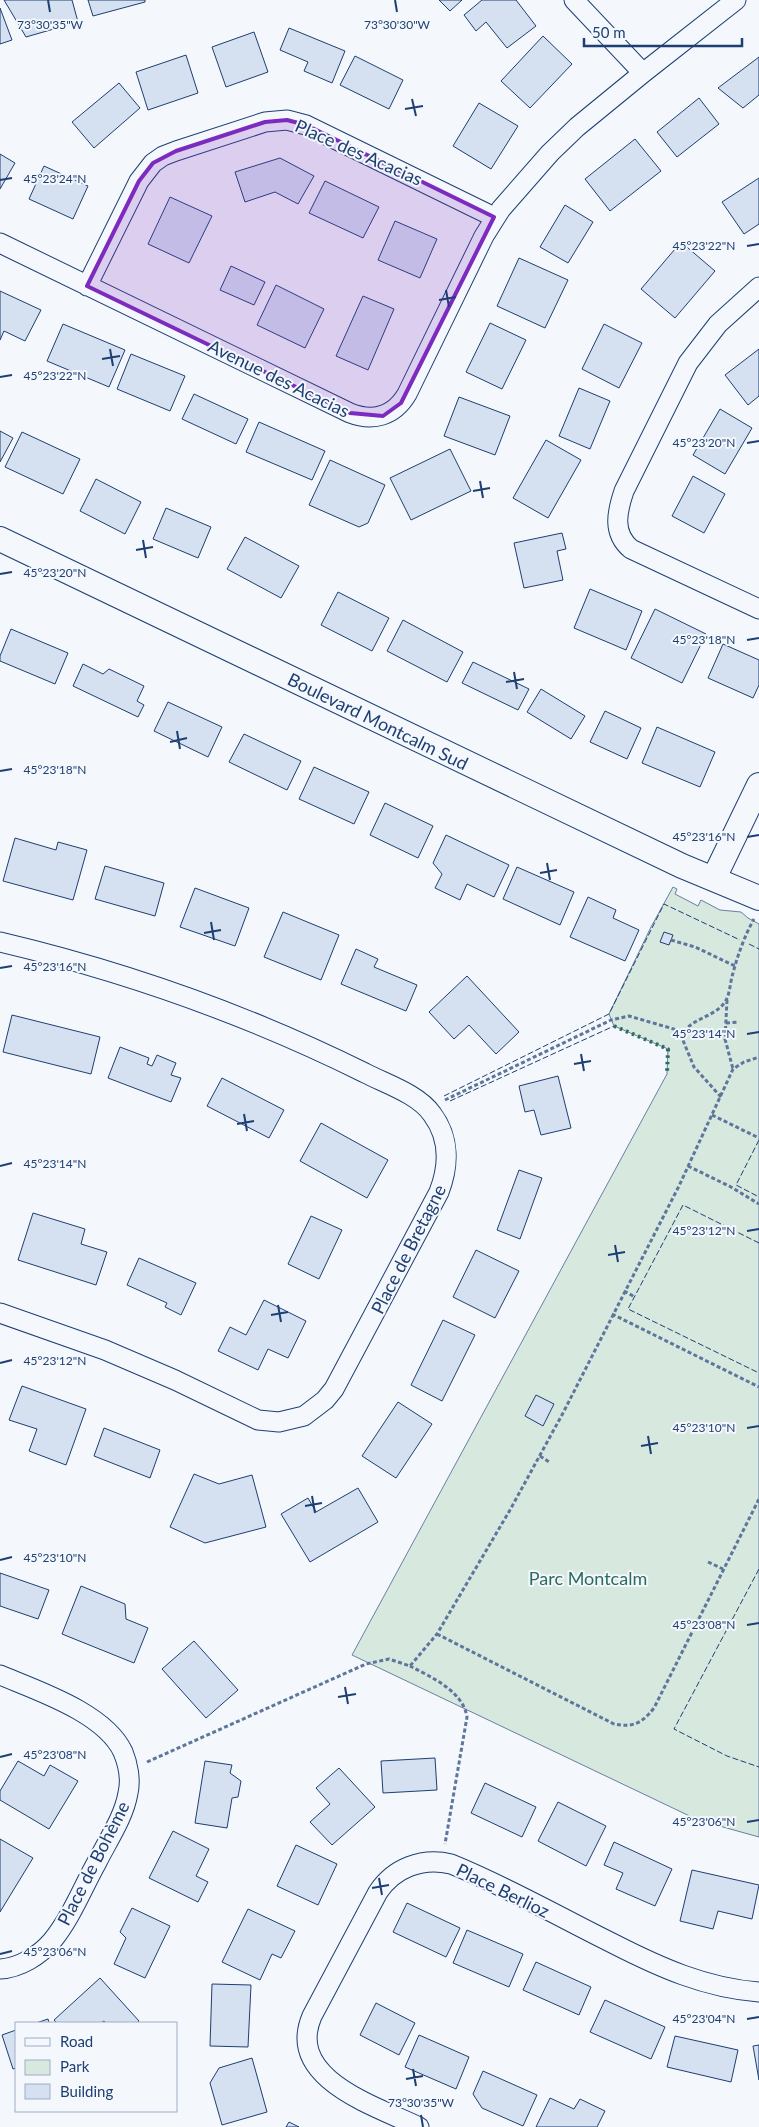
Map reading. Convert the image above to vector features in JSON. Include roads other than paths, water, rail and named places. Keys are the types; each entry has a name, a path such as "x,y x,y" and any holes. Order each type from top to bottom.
{"street":[{"path":"574,0 643,73"},
{"name":"Avenue des Acacias","path":"0,243 350,413 369,418 383,416 395,410 407,394 494,218 562,140 736,0"},
{"name":"Place des Acacias","path":"88,286 139,181 153,163 162,156 264,122 287,120 306,125 494,218"},
{"path":"759,287 718,324 688,363 624,491 617,511 617,522 619,534 624,544 631,549 759,609"},
{"name":"Boulevard Montcalm Sud","path":"0,539 682,866 714,878 759,905"},
{"path":"714,878 759,785"},
{"name":"Place de Bretagne","path":"0,942 93,966 203,1002 321,1052 414,1098 428,1108 439,1124 444,1138 447,1166 439,1192 334,1389 314,1410 292,1420 267,1422 253,1418 114,1353 0,1313"},
{"name":"Place de Bohème","path":"0,1675 84,1714 107,1731 122,1750 126,1760 129,1790 117,1822 52,1941 29,1960 0,1969"},
{"name":"Place Berlioz","path":"419,2127 337,2086 319,2071 313,2062 306,2043 308,2024 378,1892 388,1879 406,1868 434,1861 451,1864 661,1968 718,1986 759,1992"}],"park label":[{"name":"Parc Montcalm","path":"588,1578"}]}
